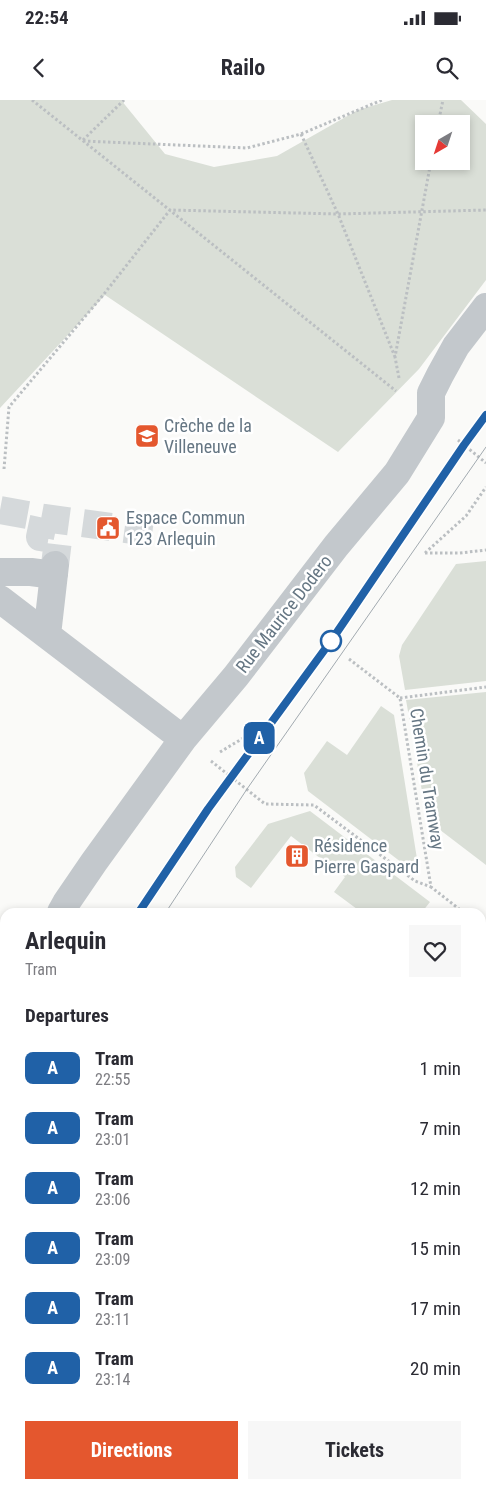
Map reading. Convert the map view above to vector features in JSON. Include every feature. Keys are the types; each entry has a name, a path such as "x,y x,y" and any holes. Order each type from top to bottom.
{"street":[{"path":"431,418 431,393 456,346 486,307"},
{"name":"Rue Maurice Dodero","path":"63,908 94,862 183,740 236,676 336,546 397,473 431,418"},
{"path":"0,572 55,570 47,636"},
{"path":"0,599 183,740"}],"path":[{"path":"32,100 402,396 395,356 338,214 301,134"},
{"path":"83,141 124,100"},
{"path":"83,141 246,148 301,134 382,100"},
{"path":"440,115 443,100"},
{"path":"395,356 429,170"},
{"path":"170,210 338,214 486,210"},
{"path":"4,469 9,407 104,294 170,210"},
{"path":"431,418 486,463"},
{"path":"486,487 466,516 425,553 460,553 486,550"},
{"name":"Chemin du Tramway","path":"349,659 400,698 431,887"},
{"path":"400,698 486,687"},
{"path":"212,762 216,754 250,734"},
{"path":"183,740 265,804 314,806 415,881 431,887 458,908"}],"shaded area":[{"path":"0,100 121,100 165,154 214,167 277,156 358,110 392,100 461,100 486,124 486,280 419,369 338,452 105,295 0,408"},
{"path":"486,561 486,681 405,690 399,656 402,645 456,564"},
{"path":"486,692 486,865 427,820 406,700"},
{"path":"381,706 394,715 418,865 414,872 308,791 304,773 327,741 347,755"},
{"path":"310,811 430,902 425,908 356,908 334,892 345,877 291,836 251,888 236,877 235,867 268,824"}],"tunnel":[{"path":"0,510 44,518 163,534"},
{"path":"44,518 40,537 58,540 55,565"}],"tram line":[{"path":"142,908 207,809 331,641 486,415"},
{"name":"A","path":"142,908 208,809 331,641 486,415"},
{"path":"169,908 247,789 486,447"}],"place":[{"name":"Crèche de la Villeneuve","path":"147,436"},
{"name":"Espace Commun 123 Arlequin","path":"108,528"},
{"name":"Résidence Pierre Gaspard","path":"297,856"}]}
